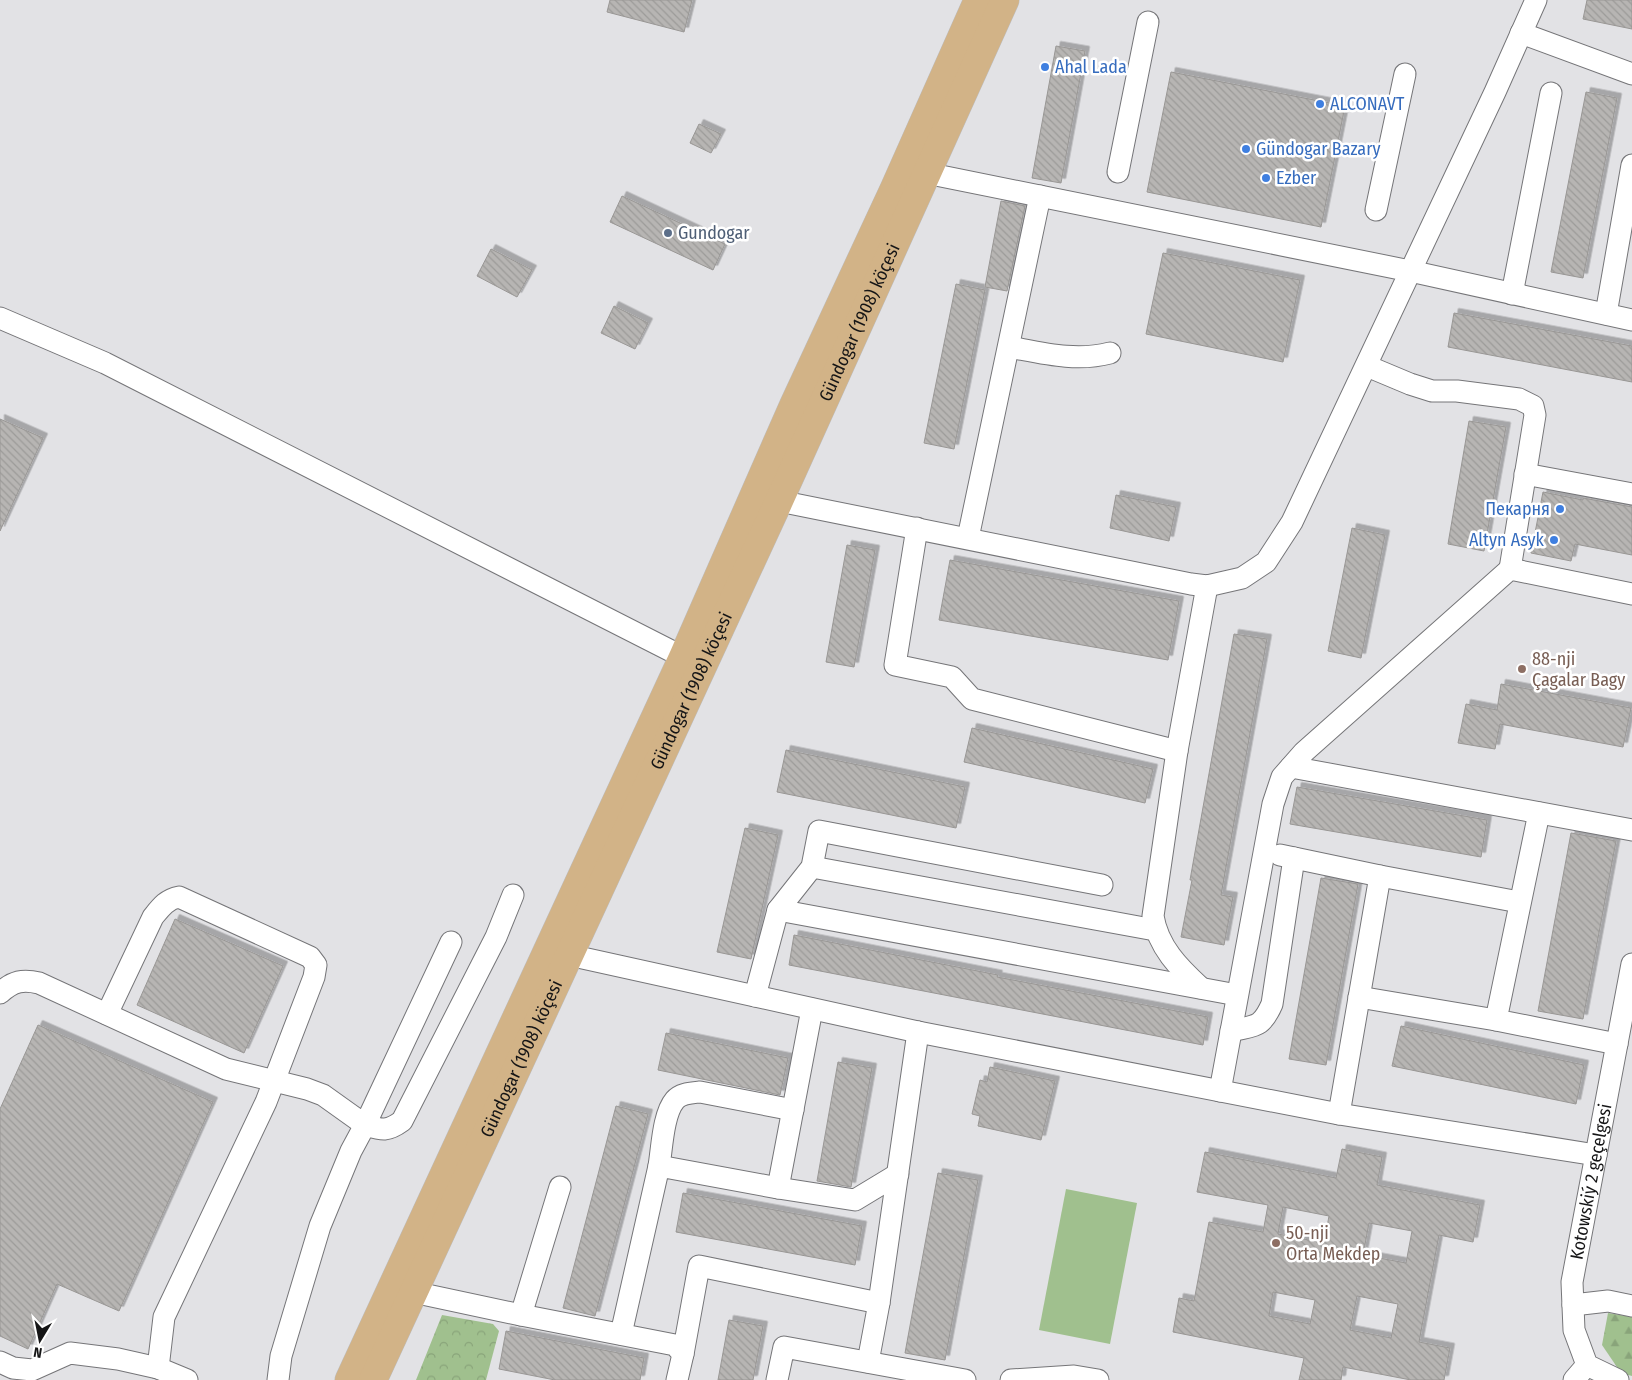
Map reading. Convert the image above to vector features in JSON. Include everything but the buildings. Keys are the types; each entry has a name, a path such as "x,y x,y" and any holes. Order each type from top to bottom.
{"main road":[{"name":"Gündogar (1908) köçesi","path":"373,1380 414,1292 683,657 767,497 794,404 894,189 978,0"},
{"name":"Gündogar (1908) köçesi","path":"349,1380 559,951 767,497 926,173 1005,0"}],"street":[{"path":"767,497 1207,586 1242,578 1266,562 1292,522 1368,366 1410,271 1496,92 1536,0"},
{"path":"1118,172 1148,22"},
{"path":"1521,33 1632,74"},
{"path":"1376,210 1405,74"},
{"path":"1512,294 1551,93"},
{"path":"1606,314 1626,231 1632,165"},
{"path":"926,173 1410,271 1632,320"},
{"path":"968,538 1040,196"},
{"path":"0,318 104,363 683,657"},
{"path":"1008,347 1060,356 1093,358 1110,354"},
{"path":"1220,1091 1273,804 1282,778 1312,746 1510,569 1535,415 1533,406 1519,399 1458,391 1432,391 1368,366"},
{"path":"1525,474 1632,494"},
{"path":"917,528 895,665 952,677 972,700 1177,751"},
{"path":"1510,569 1632,594"},
{"path":"1201,988 1178,966 1155,930 1153,916 1177,751 1207,586"},
{"path":"1291,767 1632,830"},
{"path":"1496,1020 1539,813"},
{"path":"755,996 778,910 812,867 819,831 1102,885"},
{"path":"1264,852 1519,902"},
{"path":"1231,1031 1260,1024 1266,1018 1272,1004 1294,858"},
{"path":"812,867 1155,930"},
{"path":"1339,1114 1380,876"},
{"path":"0,993 16,981 29,980 226,1068 308,1089 323,1095 365,1125 382,1130 393,1127 402,1121 496,937 513,896"},
{"path":"106,1014 153,917 163,904 172,898 179,897 310,957 316,965 314,977 262,1111 164,1317 158,1368"},
{"path":"778,910 1237,995"},
{"path":"278,1380 282,1356 320,1226 351,1151 451,942"},
{"path":"559,951 918,1032 1339,1114 1596,1155"},
{"name":"Kotowskiý 2 geçelgesi","path":"1618,1380 1581,1373 1574,1330 1572,1282 1632,964"},
{"path":"1359,997 1496,1020 1617,1044"},
{"path":"778,1188 812,1009"},
{"path":"868,1362 879,1303 918,1032"},
{"path":"621,1334 659,1166 668,1112 676,1099 687,1093 700,1092 793,1110"},
{"path":"659,1166 855,1200 898,1174"},
{"path":"521,1315 560,1187"},
{"path":"677,1380 699,1266 879,1303"},
{"path":"414,1292 675,1345 683,1354"},
{"path":"1573,1304 1608,1301 1632,1306"},
{"path":"776,1380 784,1347 965,1380"},
{"path":"0,1362 13,1368 32,1370 70,1353 118,1359 158,1368 187,1380"},
{"path":"1011,1380 1073,1378 1098,1380"}],"green space":[{"path":"1066,1189 1137,1203 1110,1344 1039,1330"},
{"path":"1608,1313 1632,1317 1632,1376 1621,1373 1602,1345"},
{"path":"442,1315 493,1324 499,1331 486,1380 416,1380"}],"place":[{"name":"Ahal Lada","path":"1045,67"},
{"name":"ALCONAVT","path":"1320,104"},
{"name":"Gündogar Bazary","path":"1246,149"},
{"name":"Ezber","path":"1266,178"},
{"name":"Gundogar","path":"668,233"},
{"name":"Пекарня","path":"1560,509"},
{"name":"Altyn Asyk","path":"1554,540"},
{"name":"88-nji Çagalar Bagy","path":"1522,669"},
{"name":"50-nji Orta Mekdep","path":"1276,1243"}]}
